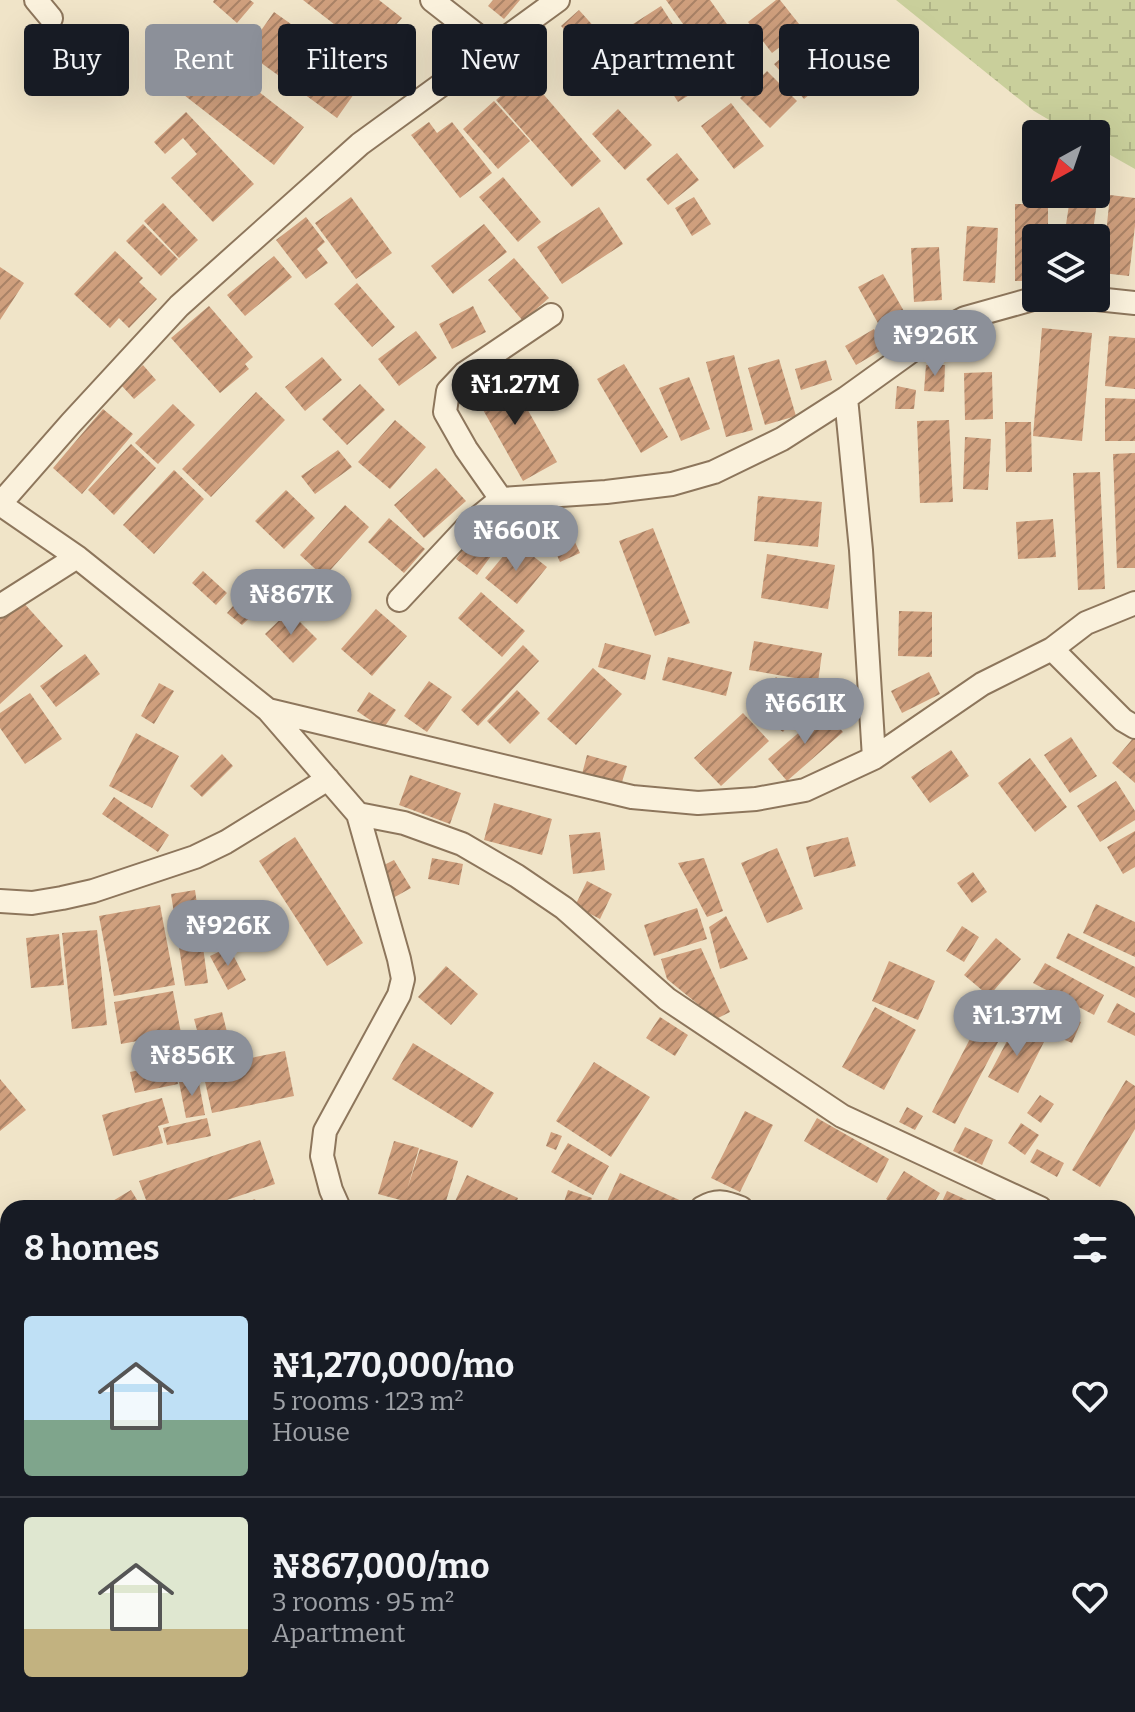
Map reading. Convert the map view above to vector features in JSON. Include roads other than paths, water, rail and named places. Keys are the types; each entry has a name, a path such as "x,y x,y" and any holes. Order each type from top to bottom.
{"street":[{"path":"36,0 51,18"},
{"path":"432,0 463,24"},
{"path":"524,24 558,0"},
{"path":"335,1200 322,1156 325,1131 399,995 403,979 358,814 268,710 77,557 0,504 179,306 360,144 432,91"},
{"path":"1110,300 1135,303"},
{"path":"399,600 468,526 501,499 672,484 714,472 782,439 846,398 935,334 965,318 1022,302"},
{"path":"501,499 445,412 448,391 465,373 551,315"},
{"path":"846,398 860,537 874,758"},
{"path":"0,606 77,557"},
{"path":"268,710 632,797 698,803 756,799 805,790 874,758 982,684 1052,649 1086,623 1135,603"},
{"path":"1052,649 1123,720 1135,727"},
{"path":"0,901 32,903 62,898 93,891 195,857 226,842 328,779"},
{"path":"358,814 404,823 462,844 564,908 667,999 842,1116 1023,1200"}]}
